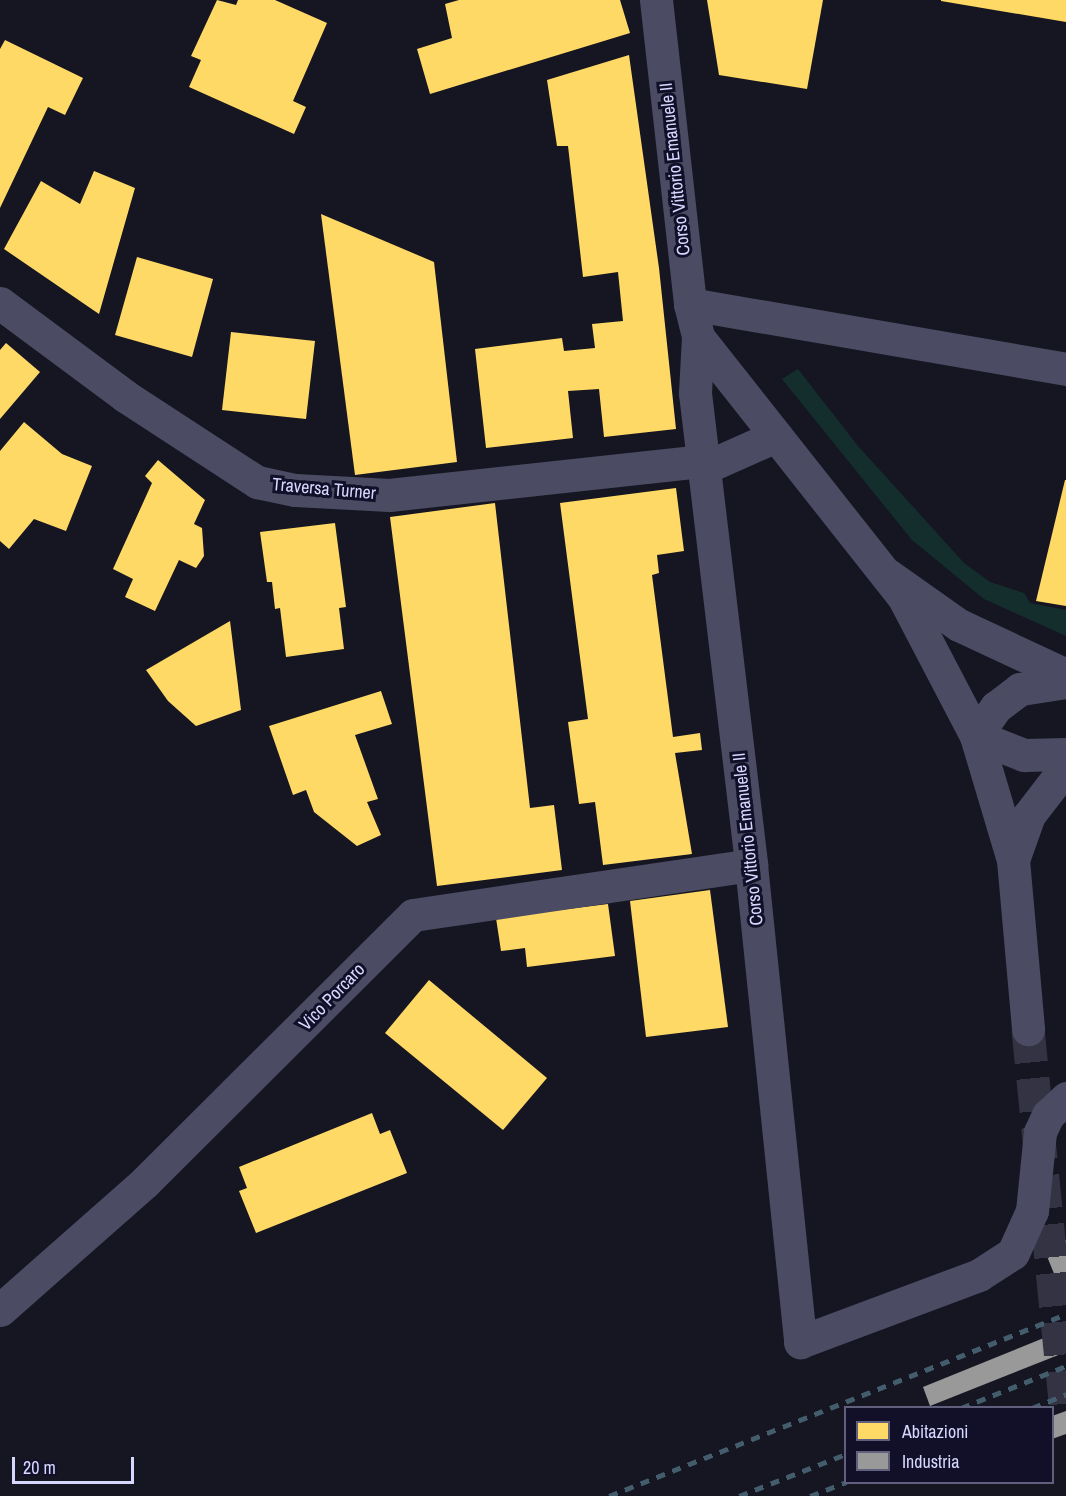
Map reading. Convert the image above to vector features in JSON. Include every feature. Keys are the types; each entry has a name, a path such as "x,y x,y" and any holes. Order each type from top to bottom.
{"street":[{"name":"Corso Vittorio Emanuele II","path":"656,0 690,304 698,337 695,393 751,866 800,1342 979,1275 1012,1253 1032,1211 1040,1132 1048,1115 1066,1098"},
{"name":"Traversa Turner","path":"0,303 125,396 257,482 295,490 389,495 703,464 776,436"},
{"path":"690,304 1066,369"},
{"name":"Corso Vittorio Emanuele II","path":"698,337 882,570 921,626 976,736 1012,860 1028,1029"},
{"path":"882,570 959,626 1066,675"},
{"path":"1066,682 1020,689 996,707 976,736 1024,755 1066,754"},
{"path":"1012,860 1029,815 1066,767"},
{"name":"Vico Porcaro","path":"0,1310 145,1182 413,915 751,866"}],"green space":[{"path":"798,369 858,446 964,563 990,582 1024,593 1030,603 1066,610 1066,636 984,599 912,540 782,379"}],"building: Abitazioni":[{"path":"217,0 236,5 238,0 275,0 327,23 293,101 306,107 294,134 189,87 201,60 191,56"},
{"path":"459,0 620,0 630,33 430,94 417,49 452,38 445,4"},
{"path":"707,0 823,0 807,89 719,75"},
{"path":"1066,0 1066,22 941,1"},
{"path":"5,40 83,78 65,115 48,107 0,208 0,49"},
{"path":"629,55 659,268 676,429 604,437 599,389 568,391 573,438 486,448 475,349 562,338 564,351 595,348 592,324 623,321 618,272 583,277 568,146 557,146 547,80"},
{"path":"94,171 135,188 99,314 4,249 41,181 80,204"},
{"path":"321,214 434,262 457,462 355,475"},
{"path":"137,257 213,279 192,357 115,335"},
{"path":"231,332 315,341 306,419 222,410"},
{"path":"6,343 40,372 0,419 0,350"},
{"path":"24,422 62,454 92,466 66,531 34,519 9,549 0,541 0,451"},
{"path":"158,460 205,500 194,524 202,528 204,556 196,568 179,560 155,611 125,597 133,579 113,569 152,483 145,476"},
{"path":"1066,480 1066,606 1036,601"},
{"path":"676,488 684,551 657,555 659,573 652,575 673,737 700,733 702,750 675,753 692,854 603,865 595,802 579,804 568,722 588,719 560,503"},
{"path":"495,503 530,808 554,805 562,870 437,886 390,517"},
{"path":"335,523 346,607 339,608 344,649 286,657 280,608 275,609 272,582 267,582 260,532"},
{"path":"230,621 241,710 196,726 168,701 146,670"},
{"path":"381,691 392,724 355,735 378,799 367,802 381,835 357,846 314,812 306,790 293,795 269,726"},
{"path":"710,890 728,1027 646,1037 630,901"},
{"path":"608,904 615,956 527,967 525,948 501,951 496,918"},
{"path":"429,980 547,1078 503,1130 385,1033"},
{"path":"372,1113 380,1134 390,1130 407,1173 256,1233 239,1191 247,1188 239,1167"}],"building: Industria":[{"path":"1066,1240 1066,1298 1064,1298 1044,1249"},
{"path":"1066,1329 1066,1352 930,1406 923,1387"},
{"path":"1066,1411 1066,1434 1054,1438 1054,1415"}],"tunnel":[{"path":"1028,1029 1066,1410"}],"railway":[{"path":"609,1496 1066,1314"},
{"path":"966,1406 1066,1366"},
{"path":"1037,1406 1066,1394"},
{"path":"739,1496 844,1455"},
{"path":"810,1496 844,1483"}]}
